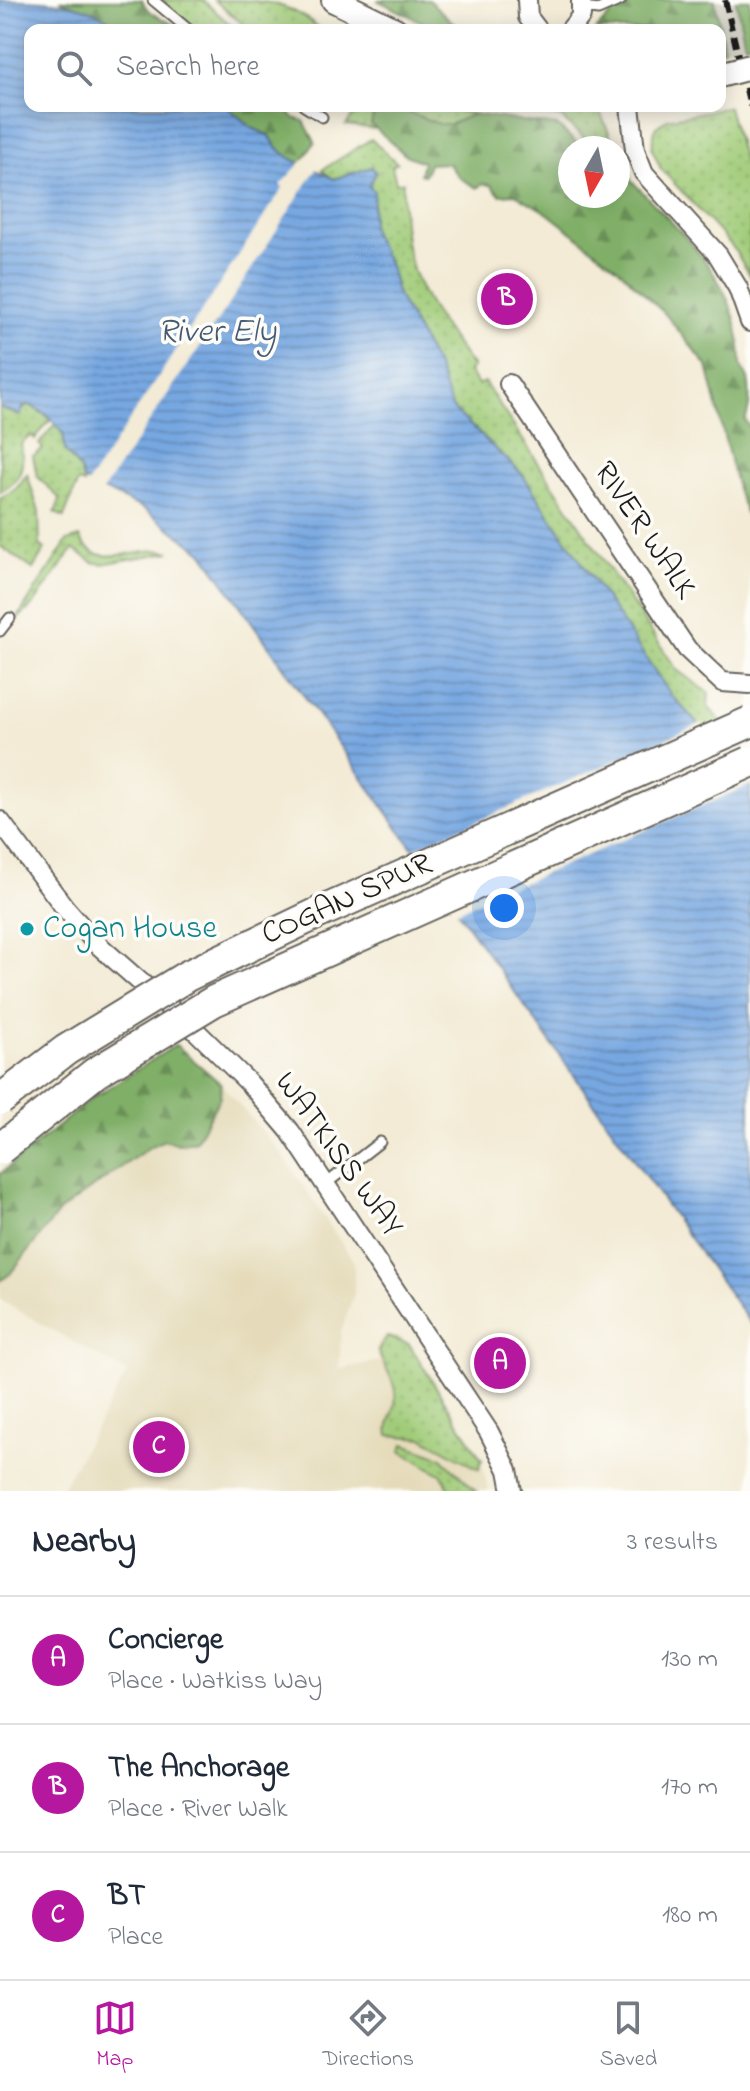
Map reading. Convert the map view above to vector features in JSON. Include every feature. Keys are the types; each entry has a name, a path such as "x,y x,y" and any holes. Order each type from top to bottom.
{"main road":[{"name":"COGAN SPUR","path":"0,1100 66,1050 187,976 314,915 750,722"},
{"name":"COGAN SPUR","path":"0,1149 95,1073 214,1001 750,762"}],"street":[{"path":"334,0 383,24"},
{"path":"527,0 528,17 533,24"},
{"path":"573,24 582,4"},
{"path":"726,73 750,67"},
{"path":"631,112 635,150 644,173 718,255 738,288 750,322"},
{"name":"RIVER WALK","path":"509,384 687,649 722,682 750,684"},
{"name":"WATKISS WAY","path":"0,821 76,921 120,967 196,1031 249,1083 290,1131 489,1432 508,1470 512,1491"}],"lane":[{"path":"153,0 182,24"},
{"path":"582,4 598,10 621,0"},
{"path":"314,112 322,117"},
{"path":"0,631 10,618"},
{"path":"327,1183 380,1142"}],"shaded area":[{"path":"715,0 736,0 745,44 726,49 726,24 719,24"},
{"path":"221,1084 283,1155 354,1262 354,1294 341,1332 339,1369 379,1361 375,1351 379,1341 385,1336 400,1337 484,1470 488,1491 60,1491 127,1373 0,1300 0,1281 10,1274 60,1211 151,1146 164,1140 179,1144 206,1125 220,1097"}],"green space":[{"path":"60,0 142,0 149,11 172,24 113,24 104,17"},
{"path":"161,0 203,0 229,24 190,24"},
{"path":"214,0 273,4 285,7 314,24 243,24"},
{"path":"377,0 429,0 455,24 426,24"},
{"path":"633,0 715,0 719,24 602,24 613,12"},
{"path":"736,0 750,0 750,43 745,44"},
{"path":"726,107 750,184 750,275 732,246 661,169 652,149 655,128 667,119 703,112 726,112"},
{"path":"233,112 289,112 294,118 304,121 315,142 301,163 286,157 270,136 252,128"},
{"path":"356,112 377,112 371,124 375,129 346,125"},
{"path":"374,112 407,112 439,124 451,124 474,114 558,126 569,136 558,136 558,208 630,208 630,176 706,262 731,308 738,334 741,365 749,384 749,406 745,420 750,428 750,523 738,493 707,366 666,315 619,269 547,213 515,194 500,195 491,185 482,184 477,188 460,178 447,163 429,164 424,175 420,174 423,162 405,155 371,124"},
{"path":"407,112 474,114 451,124 439,124"},
{"path":"521,112 600,112 610,136 582,136 560,117"},
{"path":"371,139 397,163 392,166 396,183 403,182 403,213 411,262 427,301 473,367 469,372 478,385 484,382 677,670 709,693 708,707 743,745 724,752 671,695 522,474 452,408 437,367 397,294 390,266 371,229 368,187 372,167 333,179 322,170"},
{"path":"28,404 51,419 35,439 31,435 21,444 20,472 13,483 0,492 0,408 18,415"},
{"path":"56,423 65,439 65,451 80,469 84,484 78,482 64,517 55,513 60,499 37,476 33,456 43,449 39,444"},
{"path":"27,474 39,512 40,545 45,549 33,569 0,546 0,498 16,489"},
{"path":"80,537 87,548 108,556 158,550 170,552 102,564 73,549 33,605 16,620 67,541"},
{"path":"176,1045 221,1084 220,1097 196,1141 179,1144 164,1140 151,1146 60,1211 10,1274 0,1281 0,1174 92,1098"},
{"path":"387,1337 409,1344 482,1460 479,1469 423,1438 389,1435 395,1389 378,1351"},
{"path":"404,1444 441,1457 476,1491 451,1491 442,1475 401,1451"}],"water":[{"name":"River Ely","path":"0,0 81,7 114,24 24,24 24,112 233,112 252,128 270,136 289,157 334,179 372,167 376,173 369,186 374,191 371,229 390,266 397,294 437,367 452,408 522,474 671,695 724,752 750,786 750,1323 202,552 144,509 83,480 80,469 65,451 63,433 47,415 28,404 23,407 21,415 0,408"}],"pier":[{"path":"304,159 319,165 228,305 101,493 86,486 283,188 280,185"},
{"path":"702,723 727,750 750,785 453,913 409,851"}],"railway":[{"path":"725,0 750,106"}],"place":[{"name":"The Anchorage","path":"507,299"},
{"name":"Cogan House","path":"27,929"},
{"name":"Concierge","path":"500,1363"},
{"name":"BT","path":"159,1447"}]}
